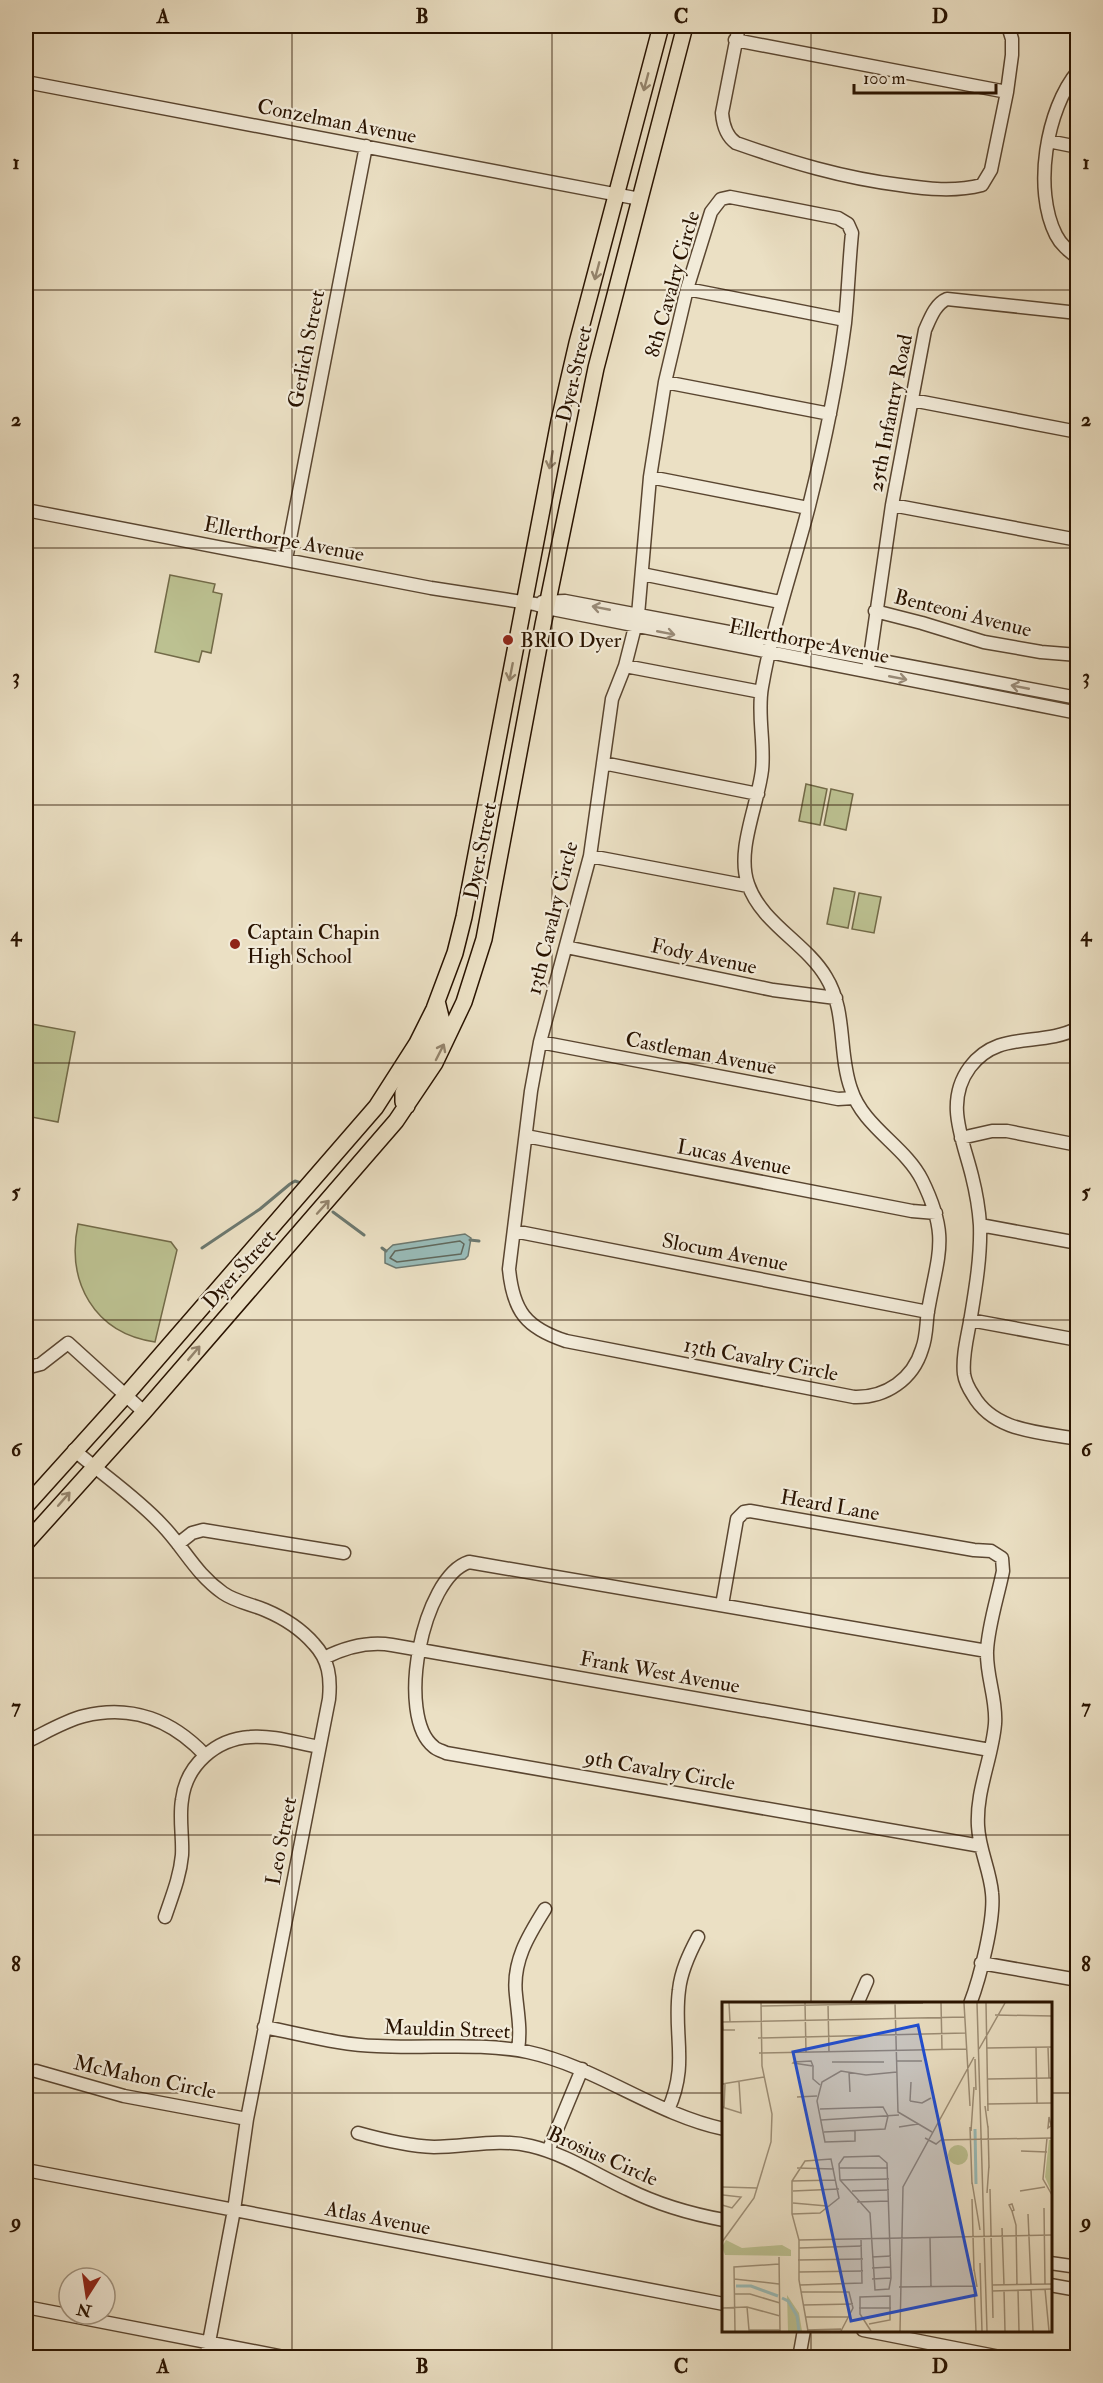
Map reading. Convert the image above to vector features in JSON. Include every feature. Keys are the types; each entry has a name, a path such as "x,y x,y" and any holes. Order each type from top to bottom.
{"main road":[{"name":"Dyer Street","path":"26,1543 144,1412 340,1187 407,1106 435,1063 450,1032 475,970 484,939 538,604 559,421 577,343 661,26"},
{"name":"Dyer Street","path":"26,1506 74,1450 126,1395 376,1107 417,1043 437,1001 464,917 596,368 686,26"},
{"path":"407,1106 403,1102 403,1093 442,1021 437,1001"},
{"path":"196,1314 215,1328"}],"street":[{"path":"739,26 722,113 723,125 730,139 792,163 858,180 928,189 965,189 982,185 991,170 1007,92 1012,54 1012,39 1008,26"},
{"path":"735,40 1007,92"},
{"path":"1077,71 1059,106 1048,141 1044,186 1048,212 1055,233 1062,245 1077,258"},
{"name":"Conzelman Avenue","path":"26,82 640,199"},
{"path":"1048,141 1077,147"},
{"name":"Gerlich Street","path":"286,559 366,146"},
{"name":"8th Cavalry Circle","path":"637,621 650,477 665,382 687,289 711,212 721,199 730,197 838,218 848,224 852,233 845,320 830,414 808,507 780,602 768,653"},
{"path":"687,289 845,320"},
{"name":"25th Infantry Road","path":"868,672 892,505 925,330 933,312 947,299 1077,313"},
{"path":"665,382 830,414"},
{"path":"912,400 1077,432"},
{"path":"650,477 808,507"},
{"path":"892,505 1077,540"},
{"name":"Ellerthorpe Avenue","path":"26,510 538,604 637,621 771,639 1077,698"},
{"path":"642,574 780,602"},
{"name":"Benteoni Avenue","path":"875,611 984,642 1041,652 1077,655"},
{"name":"Ellerthorpe Avenue","path":"637,621 768,653 1077,713"},
{"name":"13th Cavalry Circle","path":"637,621 625,666 612,699 590,856 540,1042 509,1269 516,1306 530,1322 547,1335 566,1341 854,1397 866,1397 888,1390 900,1383 912,1370 923,1347 939,1259 940,1230 936,1213 920,1176 854,1098 845,1066 840,1011 828,980 815,960 766,913 748,886 747,835 758,794 762,767 761,692 768,653"},
{"path":"625,666 761,692"},
{"path":"603,763 758,794"},
{"path":"590,856 748,886"},
{"name":"Fody Avenue","path":"566,947 773,990 836,998"},
{"path":"1077,1028 1054,1037 1018,1039 1004,1043 977,1059 966,1074 958,1091 956,1114 972,1176 980,1225 977,1277 964,1356 964,1376 982,1409 1009,1426 1077,1439"},
{"name":"Castleman Avenue","path":"540,1042 838,1099 854,1098"},
{"path":"961,1138 992,1131 1007,1131 1077,1145"},
{"name":"Lucas Avenue","path":"526,1136 912,1211 936,1213"},
{"path":"980,1225 1077,1243"},
{"name":"Slocum Avenue","path":"514,1231 928,1312"},
{"path":"970,1320 1077,1341"},
{"path":"26,1368 41,1364 68,1343 144,1412"},
{"name":"Leo Street","path":"74,1450 162,1524 192,1565 219,1589 240,1602 286,1620 304,1633 324,1658 329,1670 331,1684 264,2027 247,2119 234,2210 206,2358"},
{"name":"Heard Lane","path":"722,1605 737,1519 744,1512 750,1511 991,1551 1002,1558 1003,1571 987,1651"},
{"path":"178,1544 192,1533 203,1530 344,1553"},
{"name":"9th Cavalry Circle","path":"981,1846 446,1753 434,1747 424,1733 416,1690 418,1649 427,1616 455,1568 469,1562 987,1651"},
{"name":"Frank West Avenue","path":"324,1658 337,1651 374,1642 990,1750"},
{"path":"971,2002 990,1923 993,1896 989,1867 981,1846 978,1827 980,1787 996,1716 987,1651"},
{"path":"26,1742 72,1720 111,1712 160,1721 182,1733 205,1755"},
{"path":"165,1917 180,1868 184,1788 195,1765 205,1755 228,1742 252,1737 319,1747"},
{"path":"518,2050 520,2035 516,1994 518,1961 531,1932 545,1909"},
{"path":"668,2110 680,2072 678,1990 686,1962 698,1937"},
{"path":"981,1963 1077,1980"},
{"path":"858,2002 867,1982"},
{"name":"Mauldin Street","path":"264,2027 373,2046 416,2048 478,2046 518,2050 582,2069 686,2119 722,2128"},
{"path":"548,2151 582,2069"},
{"name":"McMahon Circle","path":"36,2071 124,2096 247,2119"},
{"name":"Brosius Circle","path":"358,2133 409,2146 516,2143 548,2151 656,2201 722,2220"},
{"name":"Atlas Avenue","path":"26,2170 722,2304"},
{"path":"1052,2263 1077,2267"},
{"path":"1052,2285 1077,2290"},
{"path":"26,2307 289,2358"},
{"path":"799,2358 804,2332"},
{"path":"868,2332 1001,2357"}],"green space":[{"path":"170,575 215,584 213,592 222,594 211,653 202,651 199,662 155,652"},
{"path":"806,784 827,789 820,825 799,821"},
{"path":"831,789 853,794 846,830 824,825"},
{"path":"834,888 855,892 848,928 827,924"},
{"path":"859,893 881,897 874,933 852,929"},
{"path":"26,1023 75,1032 58,1122 26,1116"},
{"path":"78,1224 171,1242 177,1250 155,1342 134,1337 116,1328 101,1316 89,1301 76,1266 75,1245"}],"water":[{"path":"465,1234 471,1238 468,1256 465,1259 396,1268 385,1263 385,1252 393,1245"}],"waterway":[{"path":"202,1248 260,1209 290,1184 295,1181 301,1183"},
{"path":"333,1212 364,1235"},
{"path":"470,1240 479,1241"},
{"path":"382,1248 386,1251"}],"place":[{"name":"BRIO Dyer","path":"508,640"},
{"name":"Captain Chapin High School","path":"235,944"}]}
